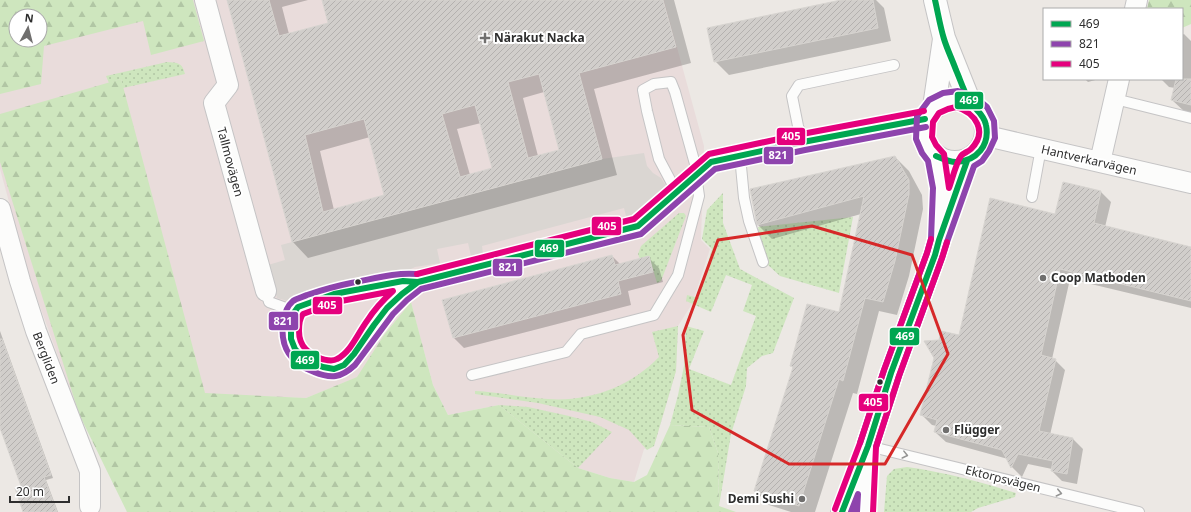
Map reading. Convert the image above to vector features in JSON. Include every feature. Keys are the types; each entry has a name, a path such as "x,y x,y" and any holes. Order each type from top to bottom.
{"street":[{"name":"Tallmovägen","path":"205,0 228,84 214,103 266,291"},
{"path":"935,0 944,38 970,103"},
{"path":"418,282 399,296 378,318 351,359 338,368 318,366 305,360 297,353 292,345 291,323 294,311 298,307 334,294 403,281 418,282 638,226 676,191 704,168 740,156 930,113 945,101 957,100 970,103 980,111 986,123 986,136 983,146 976,155 967,161 957,163 946,162 936,157 929,149 924,139 930,113 944,38"},
{"path":"1100,162 1119,80"},
{"name":"Hantverkarvägen","path":"986,136 1191,183"},
{"path":"936,157 941,187 939,240"},
{"path":"842,512 868,446 891,373 935,255 967,161"},
{"name":"Bergliden","path":"0,209 36,331 90,472 90,506"},
{"path":"866,512 868,446"}],"lane":[{"path":"803,142 792,96 799,85 894,65"},
{"path":"472,375 566,352 581,334 654,315 678,275 699,196 704,168 695,164 677,98 670,82 654,84 643,90 647,111 659,158 676,191"},
{"path":"1115,99 1191,118"},
{"path":"1032,197 1041,148"},
{"path":"740,156 744,198 749,221 763,262"},
{"name":"Tallmovägen","path":"266,291 269,302 294,311"},
{"name":"Ektorpsvägen","path":"868,446 1139,512"}],"highlighted area":[{"path":"812,226 912,255 948,354 885,464 789,464 692,410 683,335 718,240"}],"shaded area":[{"path":"0,0 664,0 704,146 701,240 710,249 692,304 678,326 676,371 654,446 644,449 634,482 610,478 578,468 499,405 448,415 433,385 411,303 384,335 358,377 306,398 205,394 79,414 30,279 0,169"},
{"path":"644,153 647,166 653,173 661,178 666,186 666,193 642,212 626,216 624,208 482,246 483,254 471,256 468,243 437,249 440,263 415,267 405,272 372,276 310,289 288,301 277,298 268,265 285,260 281,245 602,159"}],"green space":[{"path":"0,0 193,0 204,41 151,55 143,21 48,45 48,8 8,8 8,48 44,48 41,84 0,94"},
{"path":"1149,0 1191,0 1191,24 1183,28 1183,8 1147,8"},
{"path":"167,62 181,65 185,74 123,88 121,79 109,83 106,76"},
{"path":"121,79 205,393 306,398 357,377 384,335 411,302 433,385 448,415 499,405 578,468 610,478 634,482 647,475 670,425 709,427 718,453 719,506 736,512 127,512 79,414 0,162 0,114"},
{"path":"723,193 723,223 740,269 794,298 773,353 762,356 747,368 746,386 731,434 719,506 718,453 709,427 670,425 684,366 686,326 704,331 689,369 731,385 756,316 743,311 752,285 726,275 711,312 686,301 687,295 698,298 712,249 702,239 707,210"},
{"path":"679,213 684,213 686,216 661,281 657,283 649,256 640,259 638,254 641,246"},
{"path":"853,217 839,293 780,276 768,265 764,255 758,227"},
{"path":"678,326 676,371 654,446 647,450 629,430 600,417 538,403 475,394 475,391 563,399 579,398 608,390 635,377 648,368 659,357 652,332"},
{"path":"499,405 528,407 569,416 592,422 612,432 578,468"},
{"path":"907,467 989,485 1016,493 1015,497 978,508 971,512 884,512 887,476 894,469"}],"building":[{"path":"227,0 269,0 279,36 328,23 322,0 663,0 676,47 579,73 602,159 292,242","holes":["539,74 559,150 528,158 508,82","475,105 492,168 460,177 442,114","364,119 384,195 323,212 305,135"]},
{"path":"841,0 873,0 878,28 714,62 707,28"},
{"path":"1191,79 1191,105 1171,100 1176,80"},
{"path":"895,156 909,180 909,194 895,261 883,302 865,298 843,381 839,379 799,506 754,491 793,367 790,366 807,304 839,312 864,196 757,225 750,189"},
{"path":"1063,182 1101,191 1094,223 1191,247 1191,301 1060,269 1041,355 1056,359 1039,431 1073,438 1067,474 1051,471 1053,461 1018,454 1011,468 1002,450 934,432 937,420 920,415 934,358 924,341 939,340 941,331 959,335 990,198 1055,214"},
{"path":"612,255 615,265 649,256 653,272 618,281 621,294 453,338 442,300"},
{"path":"0,339 2,339 51,475 44,477 57,512 23,512 15,488 21,486 0,428"}],"transit line":[{"name":"469","path":"935,0 941,29 947,47 966,95 972,105 983,117 987,132 984,145 980,151 970,159 953,162 936,156"},
{"name":"821","path":"860,443 884,370 931,239 933,188 928,161 922,153 916,139 917,116 929,100 943,93 958,91 974,96 987,107 994,121 995,138 982,161 974,166 899,376 876,447"},
{"name":"405","path":"956,107 974,118 979,130 979,136 971,149 959,159 949,188 944,154 936,145 932,137 933,122 939,113 956,107"},
{"name":"405","path":"417,274 634,219 709,154 802,134 924,111"},
{"name":"469","path":"418,282 638,226 711,162 803,142 925,119"},
{"name":"821","path":"417,274 392,275 345,284 318,291 295,300 287,308 283,323 283,340 289,354 306,369 326,376 340,375 355,365 393,314 421,289 641,234 715,169 926,127"},
{"name":"469","path":"842,512 868,446 891,373 935,255 967,161"},
{"name":"405","path":"835,509 860,443 884,370 931,239"},
{"name":"405","path":"873,512 876,447 899,376 947,242"},
{"name":"469","path":"403,281 418,282 387,308 354,354 344,365 334,369 323,367 305,360 295,349 291,339 291,326 293,314 298,307 334,294 403,281"},
{"name":"405","path":"393,291 373,313 350,347 342,356 331,361 322,359 313,355 303,346 299,337 300,320 303,314 336,302 393,291"},
{"name":"821","path":"851,512 858,494 857,512"}],"place":[{"name":"Närakut Nacka","path":"485,38"},
{"name":"Coop Matboden","path":"1043,278"},
{"name":"Flügger","path":"946,430"},
{"name":"Demi Sushi","path":"802,499"}]}
